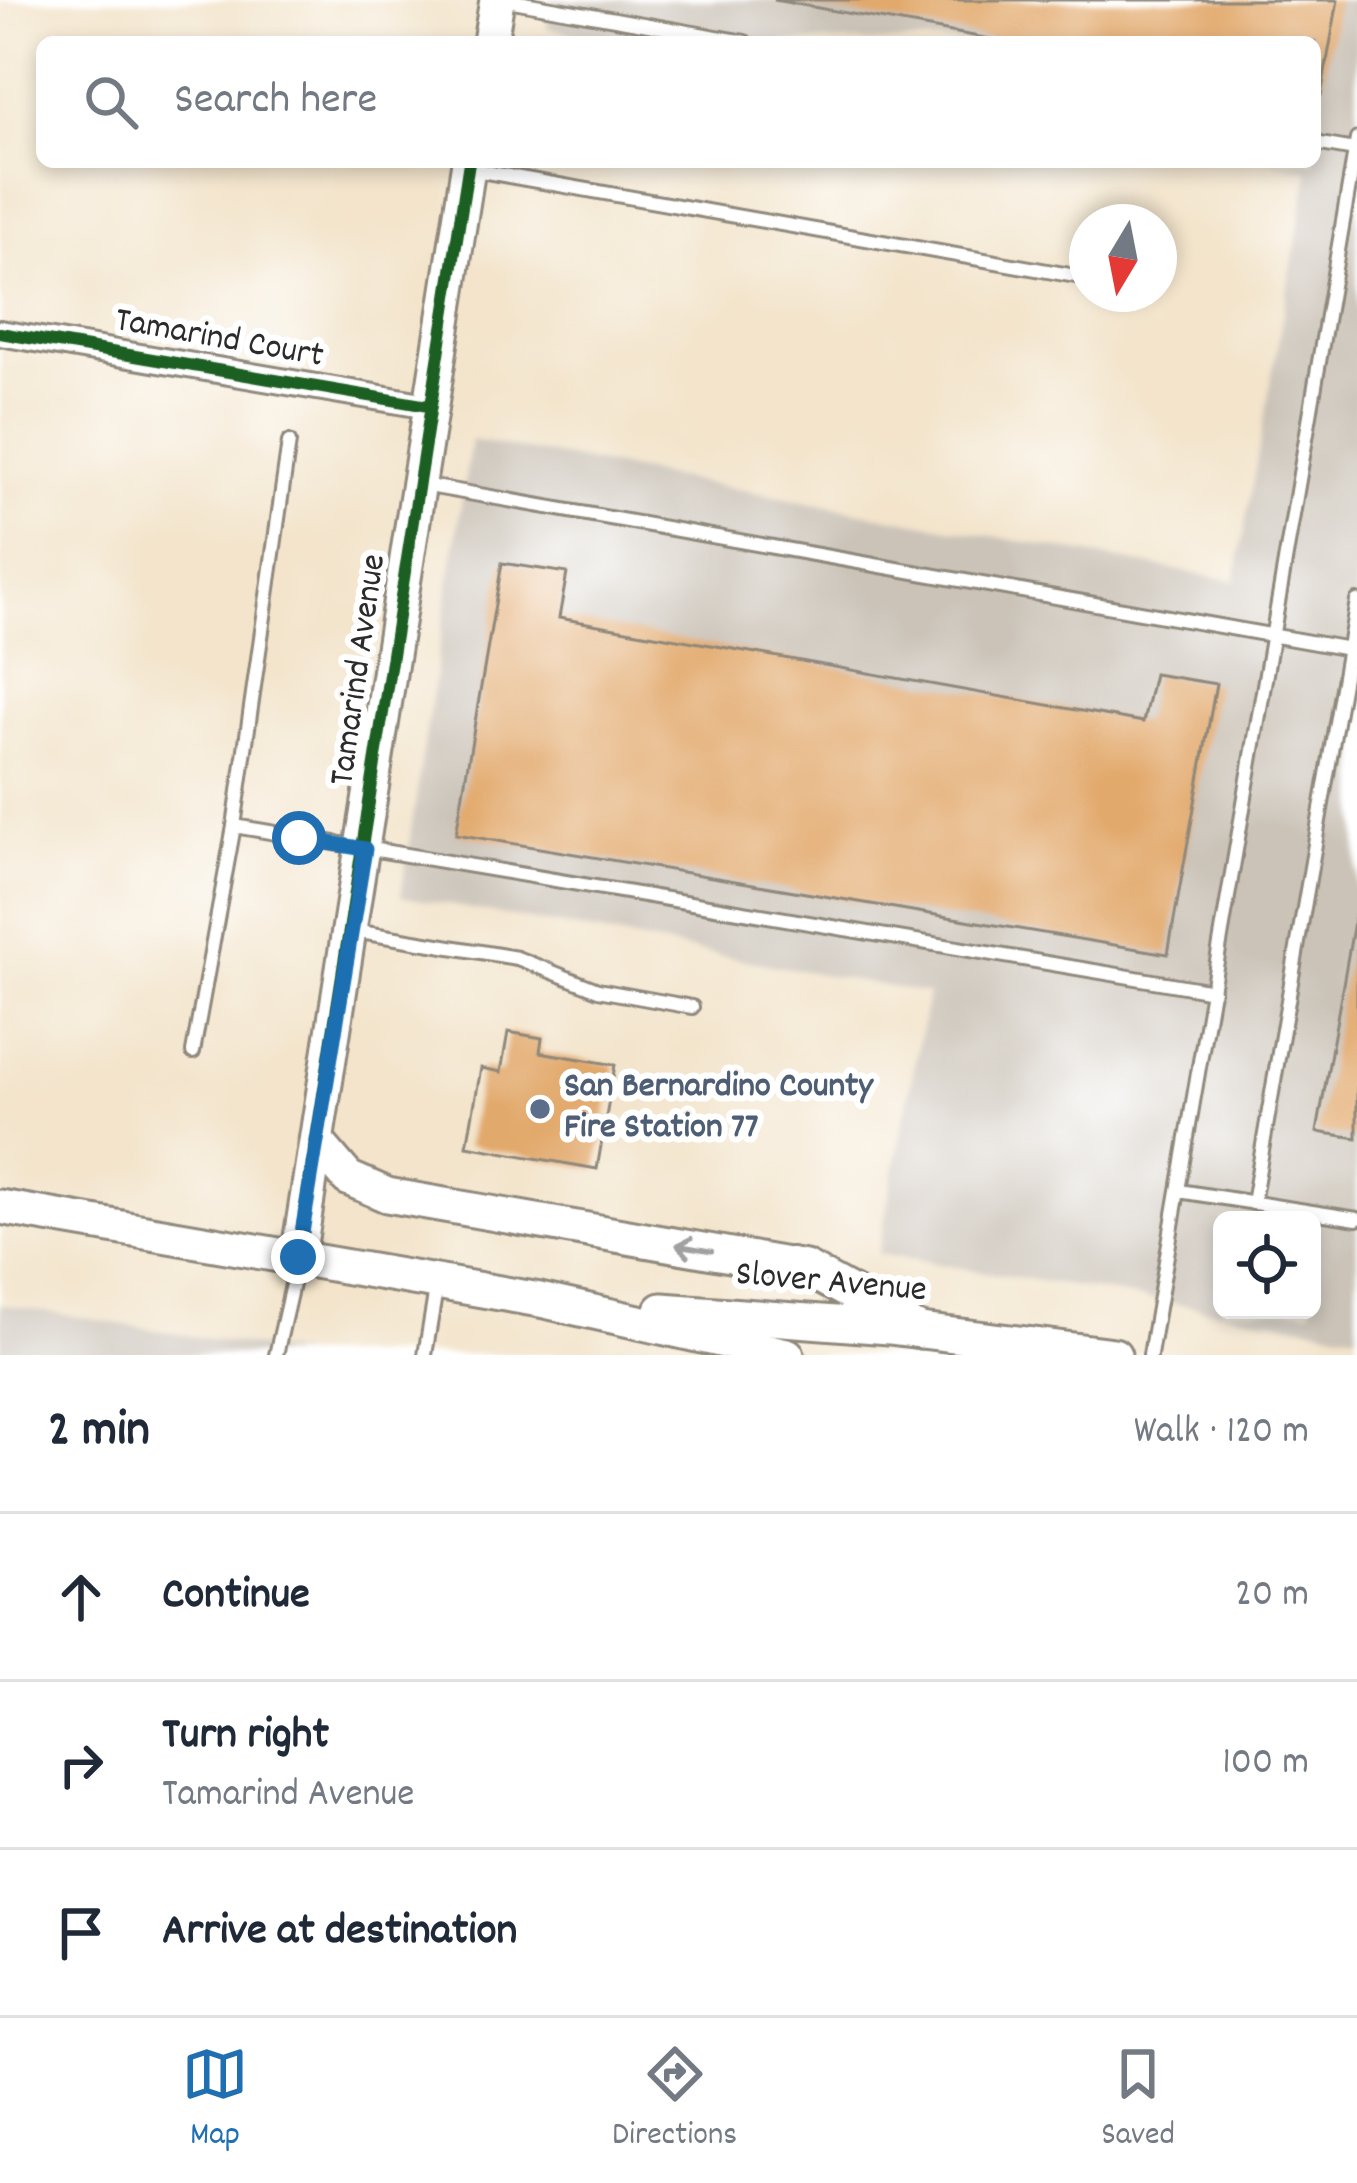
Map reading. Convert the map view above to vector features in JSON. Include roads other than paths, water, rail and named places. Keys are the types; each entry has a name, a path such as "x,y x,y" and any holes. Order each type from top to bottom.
{"main road":[{"path":"491,36 497,0"},
{"name":"Tamarind Avenue","path":"298,1257 468,168"},
{"path":"319,1144 348,1178 388,1195 805,1268 920,1331"},
{"name":"Slover Avenue","path":"0,1207 540,1300 787,1355"},
{"name":"Slover Avenue","path":"540,1300 920,1331 1114,1355"}],"street":[{"name":"Tamarind Court","path":"0,333 428,406"}],"lane":[{"path":"507,0 711,36"},
{"path":"1150,1355 1352,198 1356,144 1321,142"},
{"path":"484,168 1069,275"},
{"path":"194,1052 234,826 289,442"},
{"path":"416,483 1349,649"},
{"path":"1253,1203 1357,601"},
{"path":"234,826 1214,991"},
{"path":"352,931 517,958 598,990 692,1006"},
{"path":"1179,1191 1357,1219"},
{"path":"276,1355 298,1257"},
{"path":"425,1355 437,1282"}],"place":[{"name":"San Bernardino County Fire Station 77","path":"540,1109"}]}
